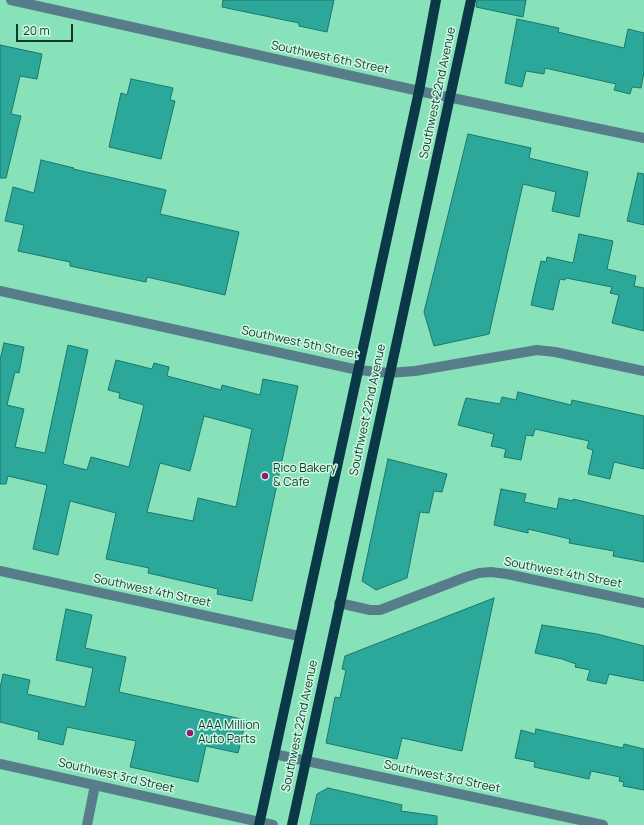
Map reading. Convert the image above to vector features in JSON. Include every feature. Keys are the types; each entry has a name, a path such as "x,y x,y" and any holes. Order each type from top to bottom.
{"main road":[{"name":"Southwest 22nd Avenue","path":"260,824 299,636 419,91 436,0"},
{"name":"Southwest 22nd Avenue","path":"292,825 471,0"}],"street":[{"name":"Southwest 6th Street","path":"11,0 419,91 644,138"},
{"name":"Southwest 5th Street","path":"0,291 358,370 390,373 415,371 537,350 555,352 644,371"},
{"name":"Southwest 4th Street","path":"0,571 299,636"},
{"name":"Southwest 4th Street","path":"339,603 370,610 380,610 466,577 479,573 492,572 644,603"},
{"name":"Southwest 3rd Street","path":"274,754 604,825"},
{"name":"Southwest 3rd Street","path":"0,764 260,824 273,825"},
{"path":"87,825 95,785"}],"building":[{"path":"223,0 334,0 327,32 299,26 299,23 222,7"},
{"path":"477,0 526,0 523,17 476,7"},
{"path":"517,19 559,28 558,32 624,48 628,29 644,33 644,72 641,88 632,87 630,94 614,90 616,84 545,68 544,74 526,71 522,87 505,83"},
{"path":"0,45 42,54 37,79 20,76 11,114 21,116 6,178 0,178"},
{"path":"131,79 173,88 170,100 175,101 161,159 109,147 121,93 127,95"},
{"path":"468,134 531,148 529,158 588,172 579,217 552,211 556,192 523,184 489,334 434,346 424,312"},
{"path":"41,160 74,168 73,169 166,190 160,214 239,232 225,295 147,277 146,282 70,266 70,262 18,251 24,225 5,221 13,187 34,193"},
{"path":"638,173 644,174 644,225 627,221"},
{"path":"579,234 613,241 607,269 636,276 634,286 644,288 644,331 612,323 619,295 610,293 612,287 566,278 565,280 560,279 553,310 531,305 541,261 546,262 547,257 573,263"},
{"path":"4,343 24,347 19,373 15,372 7,405 24,409 15,447 45,453 68,345 88,350 63,464 87,470 91,457 129,467 144,405 119,398 120,393 108,390 116,360 152,369 154,363 169,367 167,376 221,390 222,385 260,395 263,379 298,386 252,601 217,594 218,589 148,573 149,568 106,559 116,513 70,501 58,555 33,549 47,485 8,476 6,484 0,484 0,360","holes":["204,416 252,429 236,507 198,498 193,521 147,512 160,463 190,471"]},
{"path":"518,392 571,405 572,400 644,416 644,469 614,462 610,479 588,474 593,450 587,448 589,441 535,429 533,436 526,435 521,460 504,457 506,449 491,446 494,434 458,425 466,398 500,404 502,397 516,400"},
{"path":"388,459 447,474 442,492 434,491 429,513 420,512 407,578 376,590 362,581"},
{"path":"501,489 526,494 524,502 557,509 559,498 573,501 573,499 644,516 644,562 613,556 614,551 569,543 570,539 528,529 528,533 494,525"},
{"path":"494,598 462,751 402,738 397,759 326,743 335,697 340,698 346,670 342,669 345,656"},
{"path":"66,609 92,615 85,648 126,657 119,692 246,720 238,753 206,746 198,782 130,767 136,741 67,727 63,745 38,739 39,732 0,722 0,688 3,674 30,680 27,694 85,707 93,668 56,660"},
{"path":"542,625 597,634 644,646 644,681 609,674 606,684 587,680 590,670 575,667 576,664 562,659 535,653"},
{"path":"536,729 623,748 624,744 644,749 644,790 623,786 624,782 619,781 620,777 591,771 589,779 534,767 535,762 515,758 521,730 535,734"},
{"path":"328,788 402,805 401,811 437,816 437,825 310,825 317,794"}],"place":[{"name":"Rico Bakery & Cafe","path":"265,476"},
{"name":"AAA Million Auto Parts","path":"190,733"}]}
